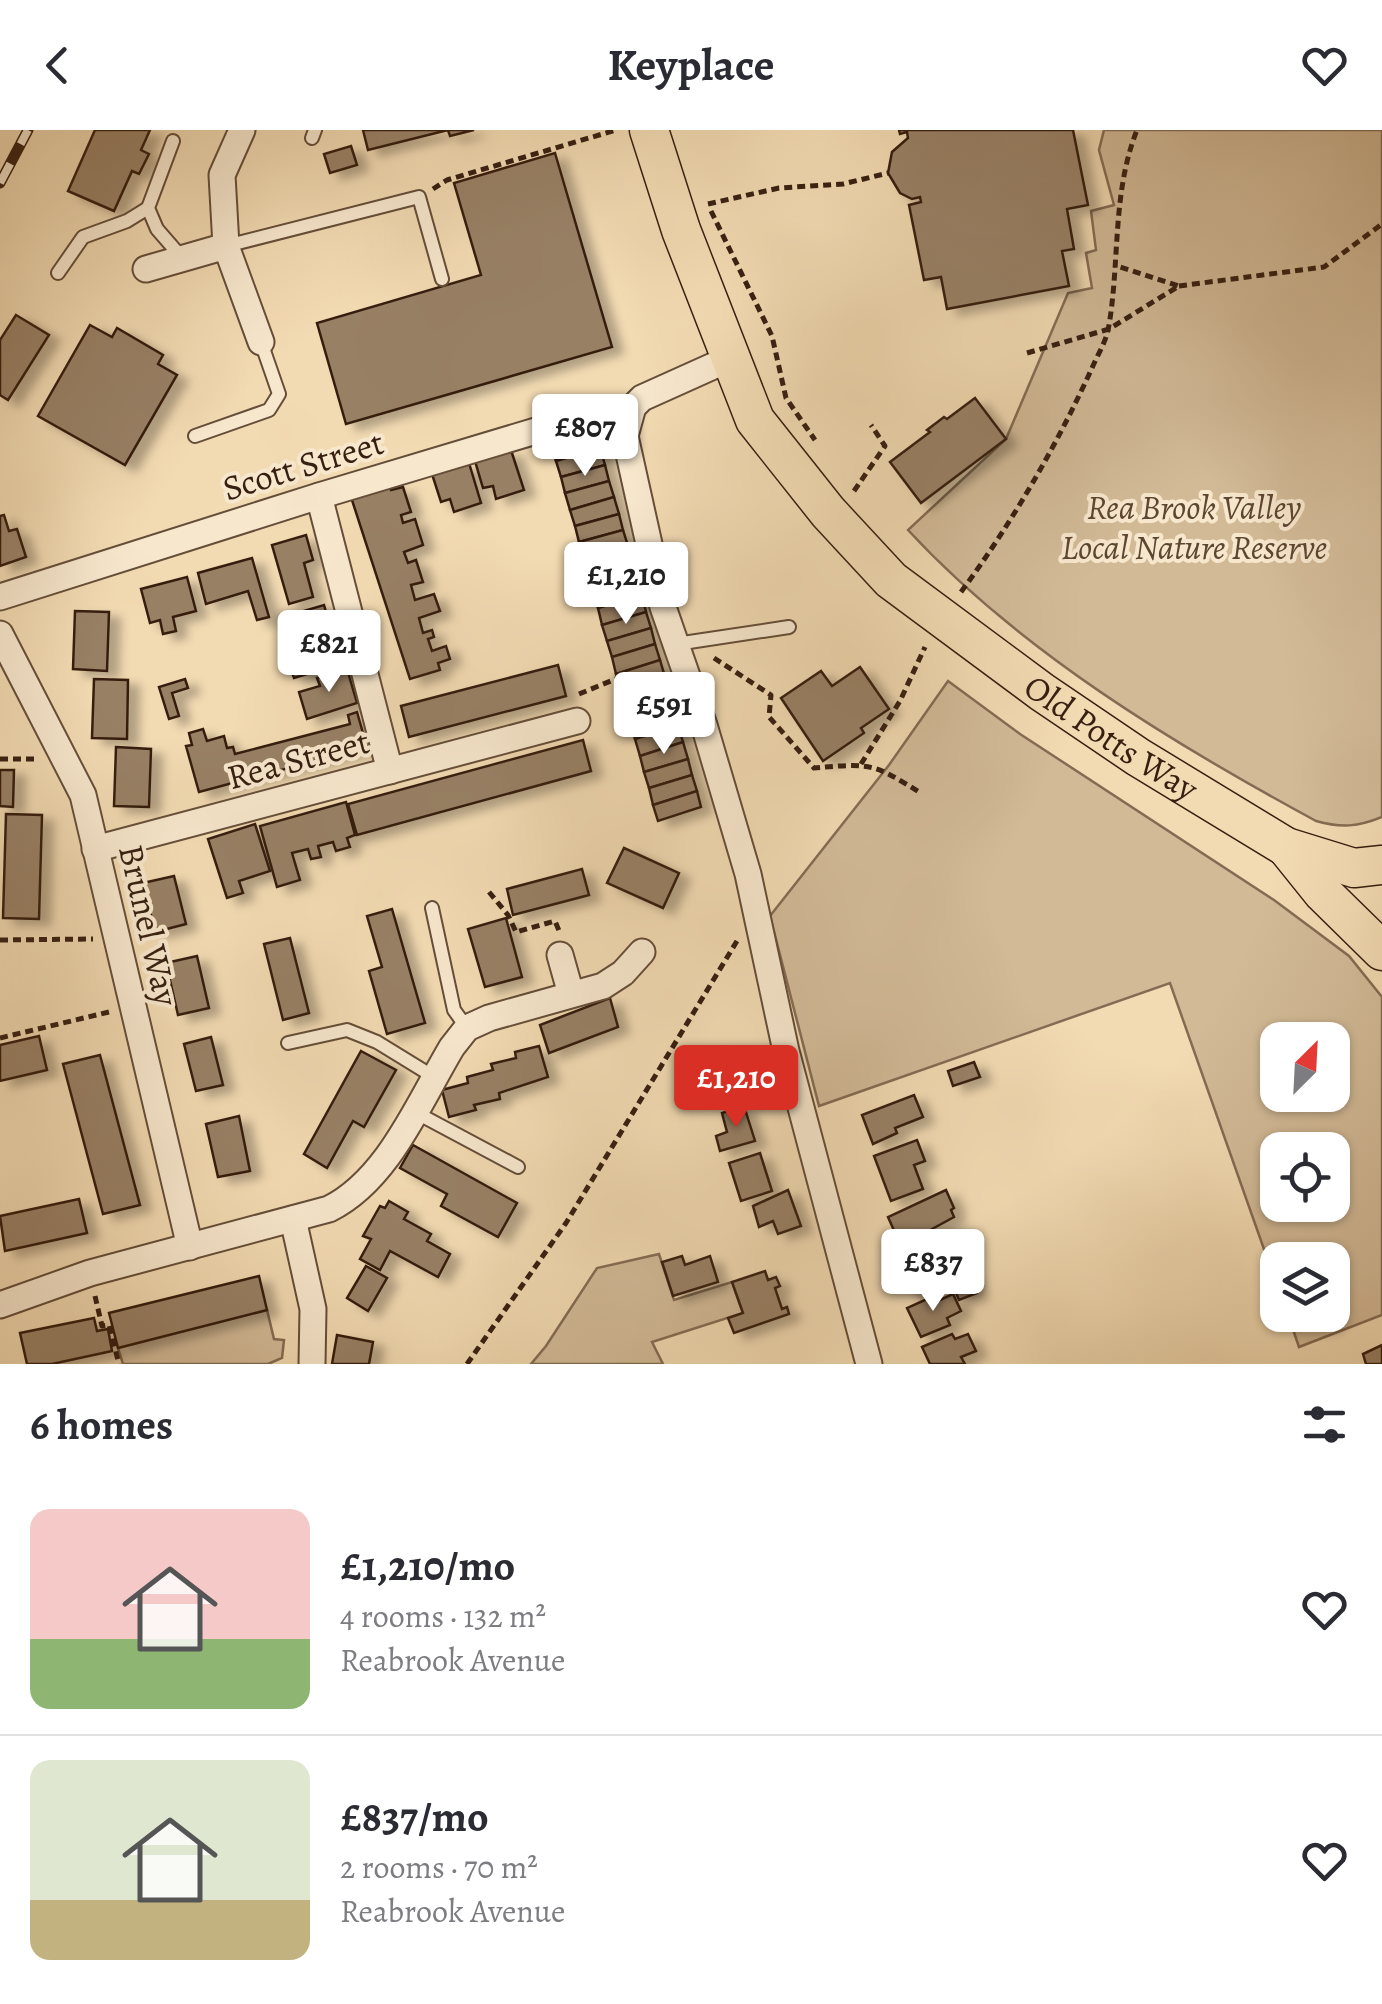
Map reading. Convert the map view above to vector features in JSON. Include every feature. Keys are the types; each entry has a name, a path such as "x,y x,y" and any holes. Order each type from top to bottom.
{"main road":[{"name":"Old Potts Way","path":"649,130 681,230 756,420 828,512 891,580 941,621 1138,757 1286,847 1354,868 1382,865"},
{"name":"Old Potts Way","path":"1286,847 1323,893 1382,951"}],"street":[{"path":"242,130 222,175 226,246 261,342"},
{"path":"146,269 226,246"},
{"path":"731,358 642,398 628,418 625,436 663,607 683,643 748,874 786,1052 869,1364"},
{"name":"Scott Street","path":"0,597 599,412 628,418"},
{"path":"319,496 390,771"},
{"name":"Brunel Way","path":"0,634 83,795 190,1247"},
{"name":"Rea Street","path":"95,848 576,721"},
{"path":"0,1304 90,1274 329,1209 353,1197 375,1175 467,1028 488,1018 602,986 623,974 642,952"},
{"path":"560,955 571,994"},
{"path":"293,1218 313,1309 312,1364"}],"lane":[{"path":"58,273 83,237 148,208 173,140"},
{"path":"226,246 420,197 442,278"},
{"path":"148,208 156,229 182,258"},
{"path":"195,436 268,410 279,394 261,342"},
{"path":"683,643 789,627"},
{"path":"432,908 454,1010 467,1028"},
{"path":"288,1044 348,1030 377,1042 434,1077"},
{"path":"414,1111 518,1167"}],"path":[{"path":"420,197 447,180 616,130"},
{"path":"860,764 900,700 941,621 980,566 1040,465 1080,393 1109,329 1126,157 1137,130"},
{"path":"816,442 786,398 772,336 708,204 779,188 843,184 888,174"},
{"path":"1028,353 1109,329 1179,286 1324,267 1382,224"},
{"path":"1114,264 1179,286"},
{"path":"854,491 885,446 871,425"},
{"path":"846,481 864,504"},
{"path":"683,643 771,695 769,717 814,768 877,766 921,793"},
{"path":"576,721 570,698 618,678"},
{"path":"0,759 64,758"},
{"path":"488,892 508,915 516,932 556,921 564,942 560,955"},
{"path":"467,1364 566,1223 756,909"},
{"path":"0,940 116,938"},
{"path":"0,1038 132,1006"},
{"path":"90,1274 102,1326 109,1325 119,1364"}],"green space":[{"name":"Rea Brook Valley Local Nature Reserve","path":"1104,130 1382,130 1382,817 1349,825 1316,821 1207,760 1048,655 999,616 908,530 1006,439 1068,293 1092,288 1086,253 1096,250 1091,211 1114,205 1099,150"},
{"path":"948,681 1020,734 1274,900 1349,956 1382,997 1382,1315 1350,1327 1350,1242 1261,1242 1170,983 819,1106 770,916 889,765"},
{"path":"659,1254 674,1300 732,1282 743,1313 652,1342 663,1364 531,1364 597,1268"},
{"path":"267,1310 274,1339 284,1340 282,1358 268,1364 123,1364 118,1348"},
{"path":"1294,1332 1338,1332 1299,1347"}],"building":[{"path":"95,130 150,130 141,150 149,154 139,174 132,171 114,211 68,191"},
{"path":"363,130 448,130 368,150"},
{"path":"448,130 474,130 450,136"},
{"path":"899,130 1073,130 1088,205 1067,209 1074,249 1062,251 1069,286 947,309 941,277 924,280 909,205 921,202 920,197 912,199 900,193 888,173 892,152 908,138 907,132 900,134"},
{"path":"351,146 357,165 330,173 324,154"},
{"path":"555,153 612,347 346,424 317,323 481,275 454,183"},
{"path":"16,315 49,335 8,400 0,395 0,340"},
{"path":"90,325 112,337 117,328 163,355 158,364 177,375 125,465 38,416"},
{"path":"975,398 1006,439 921,503 890,462 944,417 947,419"},
{"path":"596,432 600,448 556,461 551,444"},
{"path":"600,448 605,465 561,477 556,461"},
{"path":"511,450 524,490 496,499 493,486 483,488 475,461"},
{"path":"469,463 481,503 454,512 450,499 441,502 432,474"},
{"path":"605,465 609,481 565,493 561,477"},
{"path":"609,481 614,497 570,510 565,493"},
{"path":"389,484 391,490 403,487 411,512 401,515 403,523 415,519 423,545 404,552 408,563 416,560 423,582 411,585 415,600 434,594 440,611 419,618 423,633 432,630 434,637 428,639 432,651 446,646 450,659 438,663 440,670 410,679 351,497"},
{"path":"614,497 619,514 575,526 570,510"},
{"path":"619,514 623,530 579,542 575,526"},
{"path":"4,515 9,531 17,529 26,557 0,566 0,516"},
{"path":"623,530 628,546 584,559 579,542"},
{"path":"306,535 313,560 304,563 313,597 289,604 272,545"},
{"path":"628,546 632,563 589,575 584,559"},
{"path":"252,558 269,617 257,620 248,591 206,604 198,573"},
{"path":"632,563 637,579 593,592 589,575"},
{"path":"187,577 196,611 173,617 176,631 163,634 160,620 150,623 141,589"},
{"path":"637,579 642,595 598,608 593,592"},
{"path":"642,595 646,612 602,625 598,608"},
{"path":"324,605 341,664 294,678 291,670 301,668 299,661 307,659 305,653 312,651 309,644 284,651 280,638 294,634 291,624 302,621 300,612"},
{"path":"75,611 109,612 107,671 73,669"},
{"path":"646,612 651,628 607,641 602,625"},
{"path":"651,628 655,644 612,657 607,641"},
{"path":"655,644 660,660 616,674 612,657"},
{"path":"660,660 665,677 621,690 616,674"},
{"path":"558,665 566,696 409,737 401,706"},
{"path":"860,667 889,709 861,728 864,733 823,761 781,698 821,671 832,686"},
{"path":"347,669 357,703 307,719 299,692 320,686 317,678"},
{"path":"665,677 669,693 626,706 621,690"},
{"path":"94,679 128,680 127,739 92,738"},
{"path":"185,679 188,688 172,693 179,716 169,719 159,687"},
{"path":"669,693 674,709 630,723 626,706"},
{"path":"674,709 678,726 635,739 630,723"},
{"path":"357,712 367,747 199,792 186,746 192,745 189,733 203,729 207,741 224,736 227,748 233,747 235,754 350,724 348,715"},
{"path":"678,726 683,742 640,756 635,739"},
{"path":"583,740 591,771 357,835 348,804"},
{"path":"683,742 688,759 644,772 640,756"},
{"path":"116,747 151,749 149,807 114,806"},
{"path":"688,759 692,775 649,788 644,772"},
{"path":"0,770 14,770 13,807 0,806"},
{"path":"692,775 697,791 653,805 649,788"},
{"path":"697,791 701,807 658,821 653,805"},
{"path":"346,802 355,835 347,838 350,847 336,851 333,842 318,846 321,857 311,859 308,849 292,853 300,880 277,887 260,826"},
{"path":"6,814 42,815 39,919 3,918"},
{"path":"255,824 270,871 239,881 243,893 227,898 208,839"},
{"path":"624,848 679,873 663,908 607,883"},
{"path":"582,869 589,895 513,915 507,889"},
{"path":"174,876 186,924 155,932 143,883"},
{"path":"392,909 425,1023 387,1034 369,971 382,967 367,916"},
{"path":"506,918 522,977 485,987 468,929"},
{"path":"290,938 309,1013 283,1020 264,944"},
{"path":"197,956 209,1008 178,1015 166,963"},
{"path":"610,998 618,1027 549,1053 540,1025"},
{"path":"39,1036 47,1070 0,1081 0,1045"},
{"path":"211,1037 223,1085 196,1091 184,1044"},
{"path":"539,1046 548,1077 499,1093 500,1099 474,1105 476,1110 449,1117 442,1090 493,1070 491,1064 516,1058 515,1052"},
{"path":"361,1051 396,1070 364,1127 353,1121 327,1168 304,1154"},
{"path":"100,1055 140,1205 103,1214 63,1064"},
{"path":"974,1062 980,1077 953,1086 948,1071"},
{"path":"914,1095 923,1117 895,1128 897,1133 873,1144 862,1115"},
{"path":"744,1106 755,1141 720,1151 716,1136 727,1132 722,1113"},
{"path":"239,1116 250,1171 218,1177 206,1124"},
{"path":"917,1140 925,1161 914,1165 923,1189 891,1201 874,1156"},
{"path":"413,1145 517,1203 498,1237 441,1206 447,1194 400,1168"},
{"path":"760,1153 772,1191 741,1201 729,1163"},
{"path":"788,1190 801,1226 778,1234 773,1221 759,1227 753,1206"},
{"path":"946,1190 954,1217 901,1246 888,1217"},
{"path":"79,1199 87,1233 5,1251 0,1216"},
{"path":"389,1201 408,1212 404,1219 431,1234 427,1241 450,1254 438,1277 390,1251 380,1270 360,1259 371,1239 363,1236 380,1206 385,1208"},
{"path":"955,1242 959,1250 945,1257 949,1265 934,1272 938,1279 908,1292 895,1262"},
{"path":"682,1256 685,1265 710,1256 718,1282 673,1296 662,1262"},
{"path":"366,1266 387,1278 368,1311 347,1298"},
{"path":"765,1271 768,1280 776,1277 780,1286 775,1288 782,1309 787,1307 789,1314 734,1333 728,1318 743,1313 732,1282"},
{"path":"259,1276 267,1310 118,1348 109,1313"},
{"path":"971,1276 977,1293 959,1300 952,1284"},
{"path":"938,1294 940,1300 953,1294 961,1311 947,1318 950,1325 921,1337 907,1308"},
{"path":"94,1318 97,1331 108,1329 112,1351 52,1364 27,1364 20,1333"},
{"path":"952,1334 955,1339 968,1334 976,1351 961,1357 965,1364 930,1364 922,1347"},
{"path":"337,1335 373,1342 369,1364 332,1364"},
{"path":"1382,1345 1382,1364 1366,1364 1363,1354"}],"railway":[{"path":"0,183 28,130"}]}
